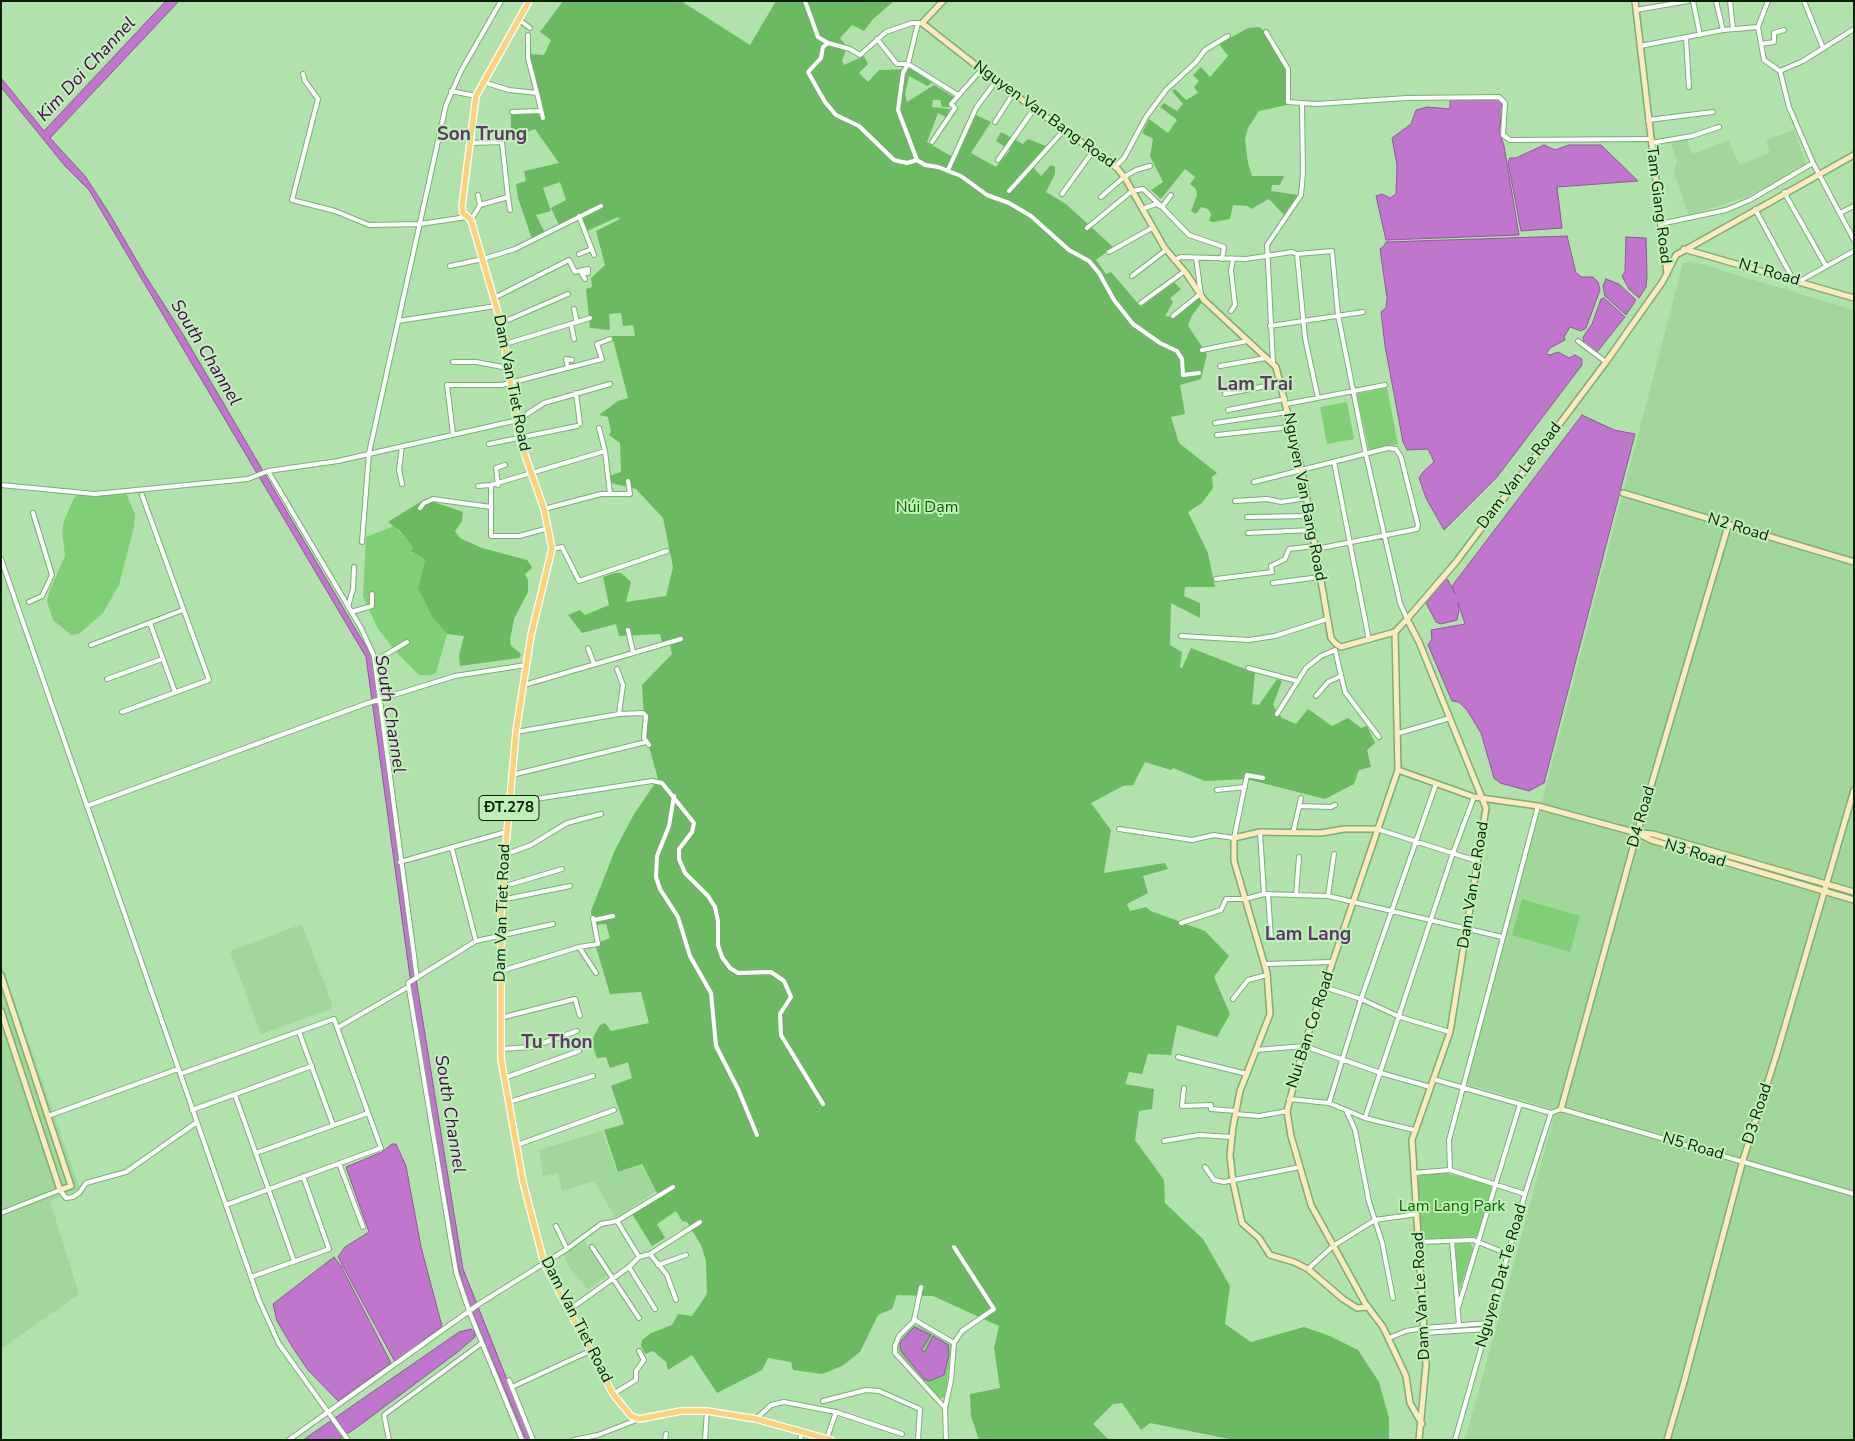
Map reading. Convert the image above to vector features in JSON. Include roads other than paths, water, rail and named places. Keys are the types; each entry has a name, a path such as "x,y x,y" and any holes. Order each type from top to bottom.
{"main road":[{"name":"Dam Van Tiet Road","path":"529,1 476,96 462,206 469,218 484,259 502,323 510,384 518,420 519,438 544,509 552,548 531,635 516,732 501,900 501,1049 504,1078 523,1182 544,1263 613,1394 632,1416 638,1419"},
{"path":"638,1419 681,1411 707,1412 756,1419 829,1439"}],"street":[{"path":"362,542 369,453 451,91 501,1"},
{"path":"805,1 815,33 828,43 850,49 860,55 877,39 896,28 920,23"},
{"path":"943,1 920,23 908,64 902,73 898,110 917,160 924,165 948,170 961,176 987,195 1018,207 1069,250 1089,261 1100,273 1114,300 1133,324 1155,340 1177,351 1182,359 1183,375 1199,373"},
{"name":"Tam Giang Road","path":"1635,1 1667,274"},
{"path":"1636,10 1688,1"},
{"path":"1693,1 1700,35"},
{"path":"1716,1 1723,30"},
{"path":"1730,1 1733,29"},
{"path":"1768,1 1758,27 1764,60 1780,71 1790,107 1813,164 1854,240"},
{"path":"1804,1 1823,48"},
{"path":"518,19 530,28"},
{"name":"Nguyen Van Bang Road","path":"920,23 1034,109 1115,166 1124,177 1166,250 1185,271 1201,294 1247,341 1273,364 1281,383 1302,472 1331,638 1342,647"},
{"path":"1640,46 1723,30 1758,27"},
{"path":"1780,71 1803,61 1854,29"},
{"path":"1762,44 1774,42 1774,33 1784,30"},
{"path":"1266,32 1288,69 1288,102 1302,105 1407,98 1499,97 1505,103 1503,135 1510,140 1565,142 1650,141 1692,136 1719,127"},
{"path":"528,35 528,58 543,118"},
{"path":"1115,166 1124,158 1146,117 1164,92 1196,62 1205,50 1228,36"},
{"path":"1686,38 1689,87"},
{"path":"877,39 897,64 908,64 958,95"},
{"path":"828,43 823,48 821,58 808,72 825,102 836,115 859,126 894,160 907,163 917,160"},
{"path":"932,142 954,108 951,104 981,70"},
{"path":"303,74 305,81 318,98 292,200 335,211 369,225 420,224 469,218 480,205 508,196"},
{"path":"948,170 976,108 996,81"},
{"path":"483,82 509,90 537,93"},
{"path":"451,91 476,96"},
{"path":"995,122 1014,94"},
{"path":"1273,364 1267,257 1268,240 1298,201 1302,190 1302,105"},
{"path":"998,160 1034,109"},
{"path":"512,112 541,111"},
{"path":"1648,120 1713,112"},
{"path":"1009,191 1064,130"},
{"path":"471,143 502,142 510,210"},
{"path":"1062,194 1093,151"},
{"name":"Tam Giang Road","path":"1667,274 1676,255 1684,248 1854,155"},
{"path":"1660,224 1726,210 1750,200 1813,164"},
{"path":"1101,197 1124,177 1136,170 1150,166"},
{"path":"1087,228 1132,191 1143,189 1190,235 1224,246 1222,258"},
{"path":"1784,192 1826,266"},
{"path":"478,195 480,205"},
{"path":"1162,207 1172,195"},
{"path":"1142,209 1156,204 1162,207"},
{"path":"450,266 484,259 515,249 601,206"},
{"path":"1840,213 1854,206"},
{"path":"1755,209 1796,281 1854,251"},
{"path":"579,216 594,255"},
{"path":"1109,252 1152,228"},
{"name":"N1 Road","path":"1684,248 1854,298"},
{"path":"579,254 592,249"},
{"path":"1132,276 1166,250"},
{"path":"1174,260 1181,257 1233,259 1267,257 1292,252 1297,254 1332,251 1338,315 1366,454 1400,603 1407,619 1395,632 1342,647 1321,656 1306,668 1277,714"},
{"path":"1297,254 1305,338 1318,398"},
{"path":"1173,316 1201,294 1196,258"},
{"path":"1232,311 1235,305 1231,270 1233,259"},
{"path":"494,298 570,260 575,272 588,269 588,273 582,274 585,279"},
{"path":"1141,303 1185,271"},
{"name":"Dam Van Le Road","path":"1419,1440 1422,1424 1426,1365 1412,1140 1450,1032 1486,808 1484,799 1407,619 1456,562 1606,362 1667,274"},
{"path":"502,323 568,294"},
{"path":"398,321 496,306"},
{"path":"574,309 576,322"},
{"path":"1270,326 1363,312"},
{"path":"505,344 590,318"},
{"path":"571,324 574,338"},
{"path":"453,434 447,385 510,384 602,359 597,344 610,339"},
{"path":"1202,350 1247,341"},
{"path":"1578,341 1606,362"},
{"path":"1220,366 1268,358"},
{"path":"568,368 566,359 572,360"},
{"path":"453,362 476,362 508,368"},
{"path":"1225,394 1281,383"},
{"path":"1,485 95,494 248,479 268,471 338,461 518,420 544,403 610,384"},
{"path":"1228,410 1318,398 1385,385"},
{"path":"489,444 579,425 576,393"},
{"path":"1215,423 1288,412"},
{"path":"1216,434 1291,427"},
{"path":"599,428 605,450 610,494"},
{"path":"402,446 399,470 402,484"},
{"path":"1216,579 1272,572 1271,566 1286,559 1289,549 1315,548 1350,543 1417,529 1418,525 1398,450 1388,448 1302,472 1254,482"},
{"path":"478,486 498,485 605,450"},
{"path":"1334,462 1369,640"},
{"path":"498,485 496,468 505,465"},
{"path":"268,471 351,612 369,644 375,661 400,862 417,978"},
{"path":"544,509 610,494 630,494 628,481"},
{"path":"491,485 491,536 519,536 549,528"},
{"name":"N2 Road","path":"1623,493 1728,526 1854,562"},
{"path":"122,712 209,680 142,495"},
{"path":"1235,501 1266,499 1281,502 1306,498"},
{"path":"420,508 430,499 491,507"},
{"path":"29,602 41,597 52,575 33,513"},
{"path":"1247,517 1310,516"},
{"name":"D4 Road","path":"1562,1109 1637,833 1728,526"},
{"path":"1248,533 1312,530"},
{"path":"552,548 562,547 579,581 667,551"},
{"path":"1,559 251,1278 279,1344 348,1440"},
{"path":"348,607 353,588 354,567"},
{"path":"1274,582 1320,577"},
{"path":"351,612 372,606 372,594"},
{"path":"91,644 184,610"},
{"path":"1181,636 1250,640 1274,636 1327,619"},
{"path":"150,623 175,692"},
{"path":"628,630 633,652"},
{"name":"Nui Ban Co Road","path":"1395,632 1399,734 1398,770 1376,829 1304,1046 1287,1111 1291,1136 1311,1205 1368,1307 1383,1327 1406,1376 1410,1403 1422,1424"},
{"path":"524,685 681,639"},
{"path":"375,661 407,642"},
{"path":"588,648 594,664"},
{"path":"1335,650 1345,692 1378,737"},
{"path":"107,679 162,659"},
{"path":"87,806 380,699 455,676 527,665"},
{"path":"1248,668 1297,681"},
{"path":"617,670 623,685 619,714"},
{"path":"1316,696 1328,682 1341,676"},
{"path":"512,775 647,744 644,738 646,714 619,714 516,732"},
{"path":"1399,734 1450,718"},
{"path":"1398,770 1474,797 1538,806 1637,833"},
{"path":"1263,778 1247,775 1234,838 1234,861 1265,964 1270,1014 1240,1090 1230,1155 1232,1180 1242,1223 1259,1238 1270,1255 1294,1262 1308,1269 1343,1299 1357,1308 1368,1307"},
{"path":"510,803 660,781 694,823 692,832 679,849 680,863 685,873 708,896 715,907 718,921 719,948 722,957 730,968 738,973 771,972 784,982 790,999 780,1014 781,1035 823,1104"},
{"path":"1329,1103 1361,999 1436,784"},
{"path":"1217,790 1245,787"},
{"name":"D3 Road","path":"1667,1440 1743,1160 1777,1053 1854,790"},
{"path":"674,796 669,826 657,856 656,877 660,889 678,917 690,956 711,993 716,1046 738,1089 757,1135"},
{"path":"1365,1118 1453,853 1474,797"},
{"path":"1294,833 1301,798"},
{"path":"1299,806 1331,807 1335,805"},
{"path":"1450,1170 1449,1140 1538,806"},
{"path":"504,855 531,845 566,823 601,814"},
{"path":"1119,829 1192,840 1214,835 1234,838 1260,832 1294,833 1376,829 1477,861"},
{"path":"400,862 452,849 506,832"},
{"path":"1260,832 1271,938"},
{"name":"N3 Road","path":"1637,833 1653,834 1854,892"},
{"name":"N3 Road","path":"1637,833 1651,840 1854,900"},
{"path":"452,849 476,941"},
{"path":"1328,896 1334,854"},
{"path":"1296,895 1299,857"},
{"path":"502,887 562,869"},
{"path":"501,900 570,886"},
{"path":"1182,923 1221,910 1226,899 1245,899 1266,894 1328,896 1352,900 1430,922 1502,937"},
{"path":"501,971 579,947 598,944 593,919 614,916"},
{"path":"337,1028 476,941 553,924"},
{"path":"579,947 596,972"},
{"path":"1265,964 1333,962"},
{"path":"1,975 71,1186 1,1213"},
{"path":"1233,999 1248,980 1267,975"},
{"path":"408,985 454,1264 469,1311 522,1440"},
{"path":"1324,987 1361,999 1400,1017 1450,1032"},
{"path":"500,1018 575,999 580,1016"},
{"path":"1,1012 60,1190 69,1198 78,1194 86,1183 126,1172 196,1122"},
{"path":"48,1116 334,1019 381,1148 226,1205"},
{"path":"501,1049 532,1047 577,1031"},
{"path":"299,1032 333,1126"},
{"path":"1256,1050 1304,1046 1381,1073 1430,1087"},
{"path":"504,1078 579,1051"},
{"path":"1178,1057 1247,1074"},
{"path":"192,1110 312,1066"},
{"path":"509,1102 593,1076"},
{"path":"1433,1078 1551,1113 1562,1109"},
{"path":"1184,1088 1182,1106 1211,1105 1212,1109 1259,1116 1287,1111"},
{"path":"235,1094 294,1261"},
{"path":"1289,1099 1329,1103 1365,1118 1414,1130"},
{"path":"1458,1308 1520,1104"},
{"name":"N5 Road","path":"1562,1109 1743,1160 1854,1194"},
{"path":"517,1145 614,1110"},
{"path":"1347,1112 1355,1130 1369,1202 1382,1242 1393,1298"},
{"path":"256,1153 368,1113"},
{"name":"Nguyen Dat Te Road","path":"1455,1440 1525,1194 1551,1113"},
{"path":"1164,1141 1199,1135 1232,1137"},
{"path":"339,1163 363,1227"},
{"path":"1205,1167 1214,1180 1232,1180 1300,1167"},
{"path":"1413,1173 1450,1170 1525,1194"},
{"path":"251,1278 329,1249 303,1176"},
{"path":"289,1440 479,1304 567,1249 601,1224 617,1220 673,1187"},
{"path":"1308,1269 1333,1246 1375,1220 1417,1214"},
{"path":"617,1220 639,1257"},
{"path":"569,1310 629,1267 639,1257 650,1254 700,1222"},
{"path":"556,1226 567,1249"},
{"path":"1418,1242 1474,1240 1477,1243 1508,1254"},
{"path":"1452,1241 1459,1325"},
{"path":"592,1247 639,1318"},
{"path":"946,1440 945,1408 950,1385 954,1343 962,1331 993,1312 994,1306 954,1247"},
{"path":"650,1254 667,1275 676,1300"},
{"path":"658,1265 686,1255"},
{"path":"629,1267 655,1309"},
{"path":"921,1287 914,1320 897,1340 896,1353 945,1408"},
{"path":"914,1320 927,1325 954,1343"},
{"path":"1424,1331 1459,1325 1489,1323"},
{"path":"1388,1338 1418,1329 1424,1331 1488,1329"},
{"path":"389,1440 384,1415 482,1343"},
{"path":"613,1394 636,1380 636,1372 644,1360 639,1351"},
{"path":"512,1387 590,1352"},
{"path":"509,1380 533,1440"},
{"path":"823,1401 842,1398 866,1390 879,1391 920,1409 918,1440"},
{"path":"756,1419 771,1405 784,1402 836,1412 902,1434"},
{"path":"705,1440 707,1412"},
{"path":"829,1439 836,1412"},
{"path":"574,1440 598,1434 638,1419"},
{"path":"800,1440 802,1432"},
{"path":"598,1434 599,1440"},
{"path":"665,1440 666,1434"}],"district":[{"name":"Son Trung","path":"482,135"},
{"name":"Lam Trai","path":"1255,385"},
{"name":"Lam Lang","path":"1308,935"},
{"name":"Tu Thon","path":"557,1043"}],"water label":[{"name":"Kim Doi Channel","path":"87,70"},
{"name":"South Channel","path":"205,353"},
{"name":"South Channel","path":"389,714"},
{"name":"South Channel","path":"449,1114"}],"park label":[{"name":"Núi Dạm","path":"927,508"},
{"name":"Lam Lang Park","path":"1452,1207"}]}
